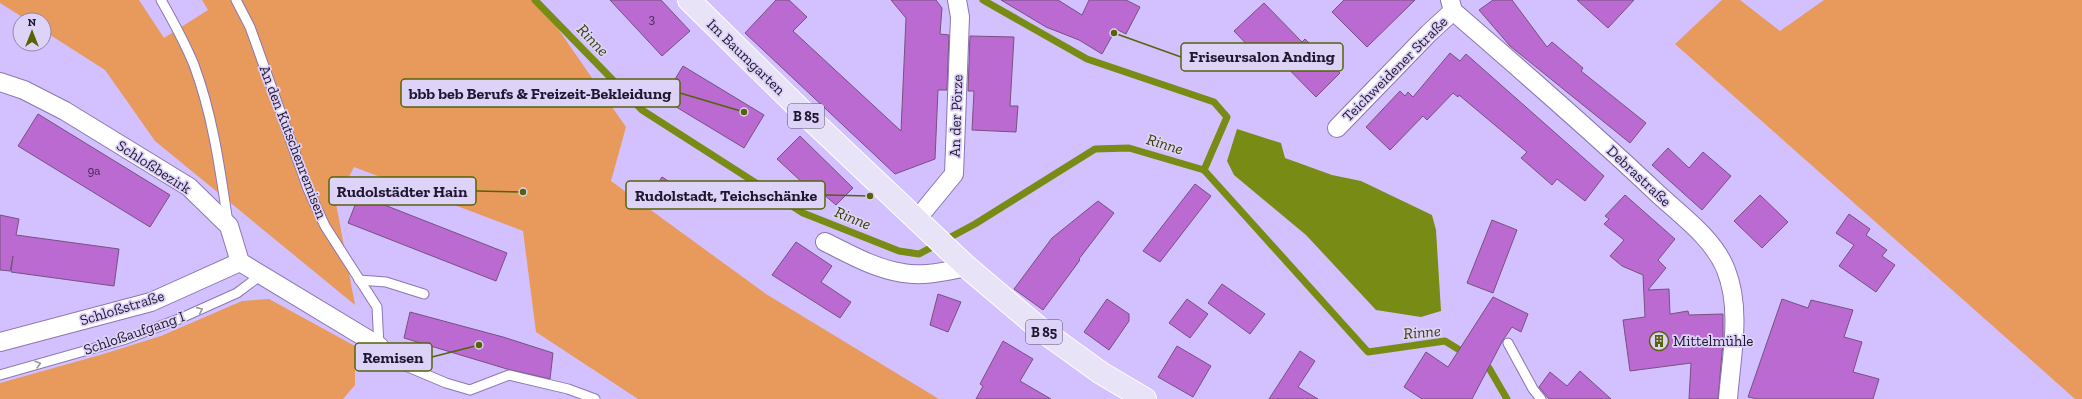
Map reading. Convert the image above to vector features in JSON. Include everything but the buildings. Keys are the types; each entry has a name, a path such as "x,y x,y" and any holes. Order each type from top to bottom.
{"main road":[{"name":"Im Baumgarten","path":"689,0 826,135 922,224"},
{"name":"B 85","path":"922,224 960,260 1040,328 1101,373 1145,399"}],"street":[{"name":"An der Pörze","path":"922,224 954,174 960,17 957,0"},
{"name":"Teichweidener Straße","path":"1337,128 1429,32 1451,6"},
{"name":"Debrastraße","path":"1451,6 1599,137 1701,235 1717,253 1726,269 1732,289 1735,312 1728,399"},
{"name":"Schloßbezirk","path":"0,82 24,90 65,111 189,187 228,226 240,262"},
{"path":"825,242 878,267 903,273 929,274 960,260"},
{"path":"240,262 379,346"},
{"name":"Schloßstraße","path":"0,342 151,302 240,262"}],"lane":[{"path":"161,0 194,64 206,101 216,142 228,226"},
{"name":"An den Kutschenremisen","path":"236,0 250,27 308,189 325,226 377,306 379,346"},
{"name":"Schloßaufgang I","path":"0,375 123,340 179,319 237,293 261,275"},
{"path":"359,280 386,282 424,294"},
{"path":"1508,343 1533,389 1541,399"},
{"path":"379,346 401,364 446,383 470,390 509,374 568,389 595,399"}],"shaded area":[{"path":"0,0 139,0 164,38 208,10 202,0 538,0 626,127 611,181 766,294 939,399 638,399 536,332 523,231 354,167 336,203 355,305 155,141 105,70 52,36 52,12 14,12 0,3"},
{"path":"1722,0 1740,0 1780,31 1824,0 2082,0 2082,399 2075,399 1675,44"},
{"path":"1237,129 1281,143 1285,158 1332,175 1361,181 1432,215 1436,230 1441,311 1421,317 1376,310 1306,235 1234,175 1227,161"},
{"path":"269,299 355,346 355,385 343,399 0,399 0,383 161,336 242,301"}],"waterway":[{"name":"Rinne","path":"535,0 642,110 803,213 899,251 919,254 975,224 1095,149 1129,148 1204,170 1368,352 1445,341 1466,354"},
{"name":"Rinne","path":"983,0 1087,59 1214,102 1227,117 1204,170"},
{"name":"Rinne","path":"1482,364 1489,368 1507,399"}],"place":[{"name":"Friseursalon Anding","path":"1114,33"},
{"name":"bbb beb Berufs & Freizeit-Bekleidung","path":"744,112"},
{"name":"Rudolstädter Hain","path":"523,192"},
{"name":"Rudolstadt, Teichschänke","path":"870,196"},
{"name":"Mittelmühle","path":"1659,341"},
{"name":"Remisen","path":"479,345"}]}
